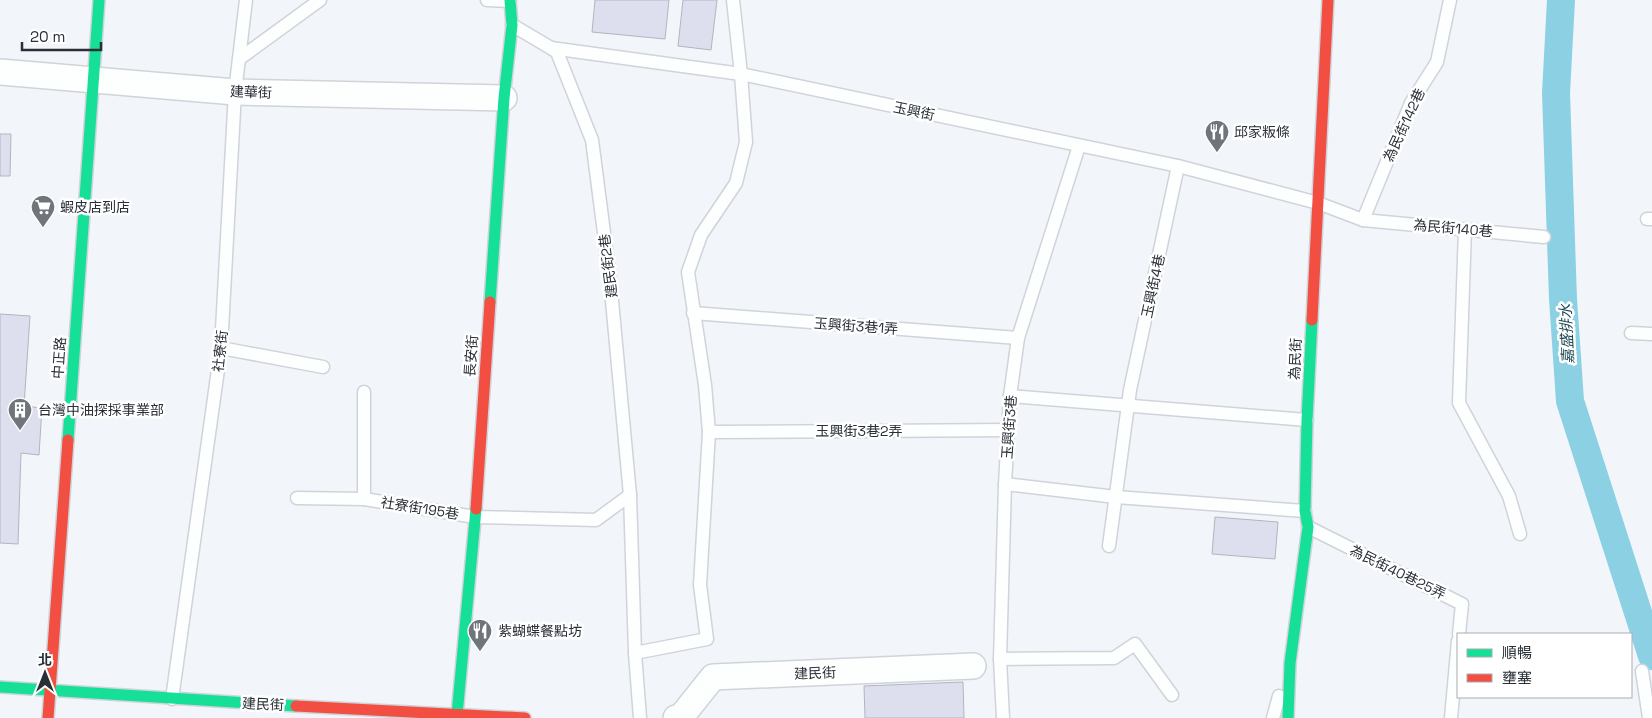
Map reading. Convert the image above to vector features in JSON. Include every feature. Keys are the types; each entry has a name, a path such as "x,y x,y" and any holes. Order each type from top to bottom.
{"street":[{"name":"中正路","path":"48,718 100,0"},
{"name":"為民街","path":"1288,718 1290,663 1308,527 1305,511 1307,420 1328,0"},
{"name":"長安街","path":"457,715 475,517 504,98 512,25 510,1"},
{"name":"建華街","path":"0,72 235,92 504,98"},
{"name":"建民街","path":"676,718 681,717 713,677 973,666"},
{"name":"建民街","path":"0,687 172,699 525,718"}],"lane":[{"name":"社寮街","path":"172,699 221,348 235,92 246,0"},
{"path":"239,59 320,0"},
{"path":"486,0 510,1"},
{"path":"635,653 707,639 700,585 708,432 705,385 688,272 701,235 736,183 746,142 733,0"},
{"name":"為民街142巷","path":"1363,220 1412,103 1437,62 1450,0"},
{"name":"玉興街","path":"512,25 550,48 741,74 1178,166 1318,203"},
{"name":"建民街2巷","path":"550,48 557,52 592,140 610,279 630,495 635,653 640,718"},
{"name":"玉興街3巷","path":"1003,718 1000,659 1005,484 1010,396 1018,338 1079,146"},
{"name":"玉興街4巷","path":"1109,546 1128,406 1178,166"},
{"name":"為民街140巷","path":"1318,203 1363,220 1544,237"},
{"path":"1465,229 1459,403 1509,496 1520,534"},
{"name":"玉興街3巷1弄","path":"693,313 1018,338"},
{"path":"1631,333 1652,334"},
{"path":"221,348 323,367"},
{"name":"社寮街195巷","path":"364,392 364,499"},
{"path":"1010,396 1307,420"},
{"name":"玉興街3巷2弄","path":"708,432 1009,430"},
{"path":"1005,484 1116,497 1305,511"},
{"name":"社寮街195巷","path":"297,498 364,499 475,517 596,520 630,495"},
{"name":"為民街40巷25弄","path":"1308,527 1462,604 1459,633"},
{"path":"1000,659 1114,658 1135,644 1172,695"},
{"path":"1451,718 1457,652"},
{"path":"1273,718 1290,663"},
{"path":"1642,671 1649,718"}],"building":[{"path":"595,0 669,0 665,39 592,32"},
{"path":"683,0 717,0 711,50 678,46"},
{"path":"0,134 11,134 10,176 0,176"},
{"name":"台灣中油探採事業部","path":"0,314 30,316 24,406 42,408 39,455 21,453 18,544 0,543"},
{"path":"1215,517 1278,522 1275,559 1212,554"},
{"path":"963,682 964,718 865,718 864,686"}],"waterway":[{"name":"嘉盛排水","path":"1561,0 1556,93 1563,299 1570,401 1652,656"}],"traffic: fast":[{"path":"68,440 99,0"},
{"path":"490,302 504,98 512,25 510,0"},
{"path":"1288,718 1290,663 1308,527 1305,511 1312,320"},
{"path":"457,715 476,509"},
{"path":"0,687 296,706"}],"traffic: jam":[{"path":"1312,320 1328,0"},
{"path":"476,509 490,302"},
{"path":"48,718 68,440"},
{"path":"296,706 525,718"}],"place":[{"name":"邱家粄條","path":"1217,153"},
{"name":"蝦皮店到店","path":"43,228"},
{"name":"台灣中油探採事業部","path":"20,431"},
{"name":"紫蝴蝶餐點坊","path":"480,652"}]}
